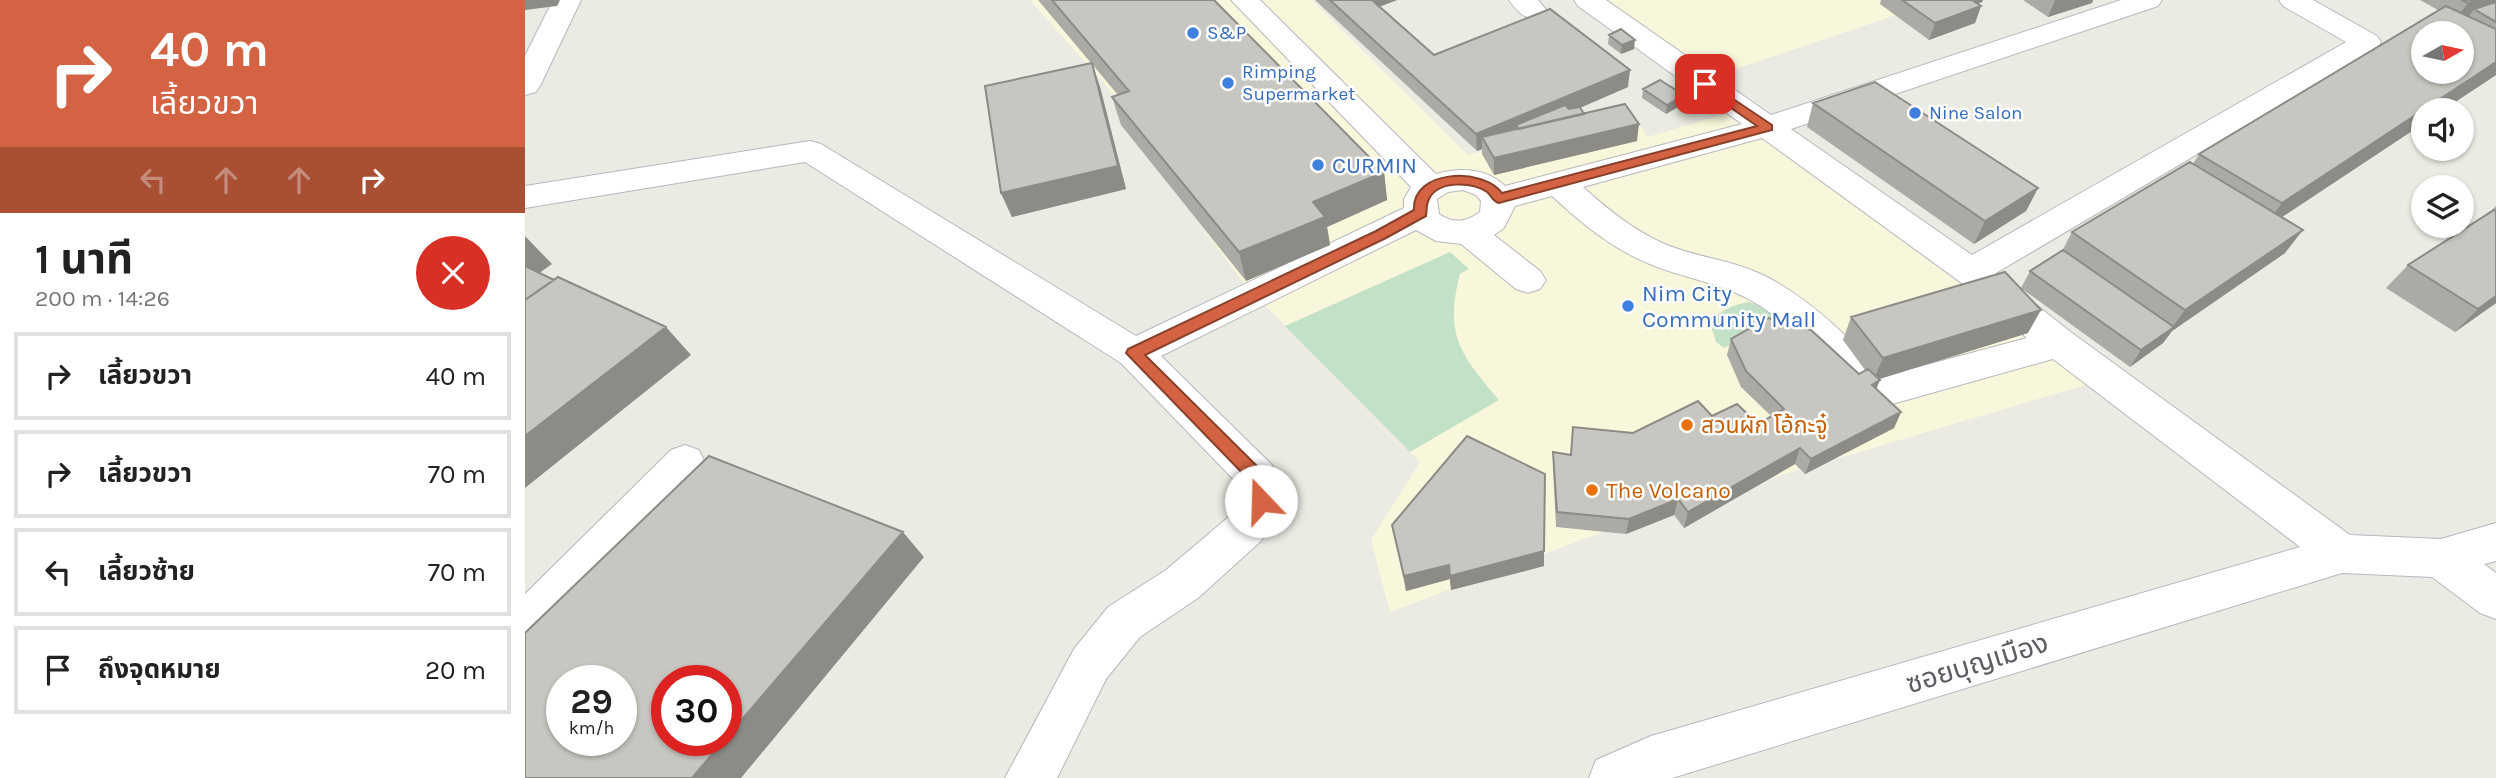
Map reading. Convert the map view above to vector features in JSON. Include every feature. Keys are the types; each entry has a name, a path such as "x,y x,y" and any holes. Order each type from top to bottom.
{"street":[{"path":"525,86 568,0"},
{"path":"1245,0 1431,195"},
{"path":"1134,353 1381,234 1431,195 1466,179 1481,183 1492,190 1499,199 1500,209 1495,219 1484,228 1469,233 1453,234 1438,230 1427,223 1431,195 1261,0"},
{"path":"1588,0 1971,272 2059,343 2341,554"},
{"path":"1499,199 1767,127 2148,0"},
{"path":"1971,272 2367,42 2293,0"},
{"path":"525,197 810,151 1134,353 1257,477 1261,501 1246,528 1182,584 1124,622 1090,664 1030,778"},
{"path":"1557,182 1594,216 1636,246 1732,276 1786,307 1814,328 1878,393 2059,343"},
{"path":"1469,233 1528,280"},
{"path":"525,624 685,462"},
{"name":"ซอยบุญเมือง","path":"1614,778 1651,760 2341,554 2441,558 2496,542"},
{"path":"2441,558 2496,599"}],"shaded area":[{"name":"Nim City Community Mall","path":"1030,0 1312,0 1468,155 1633,115 1648,137 1731,112 2092,383 1653,513 1390,612 1371,540 1420,462 1246,286 1122,121 1133,116"},
{"path":"1599,0 1940,0 1706,79"}],"green space":[{"path":"1450,252 1469,269 1460,274 1455,295 1455,329 1459,343 1474,369 1499,400 1410,452 1285,326"},
{"path":"1749,302 1760,305 1801,331 1764,327 1724,348 1716,342 1710,323 1727,309"}],"building":[{"path":"1052,0 1214,0 1384,172 1313,202 1325,217 1239,252 1112,97 1129,91"},
{"path":"1330,0 1372,0 1434,55 1550,9 1630,70 1476,134"},
{"path":"1902,0 1972,0 1981,6 1935,23"},
{"path":"2496,2 2496,22 2474,9"},
{"path":"2446,6 2496,29 2496,62 2475,76 2475,21 2421,21"},
{"path":"2411,27 2411,84 2463,84 2441,98 2411,98 2411,118 2282,203 2199,154"},
{"path":"1621,29 1635,40 1622,45 1609,35"},
{"path":"1092,63 1118,166 1001,193 985,86"},
{"path":"1660,80 1684,95 1667,105 1643,89"},
{"path":"1875,82 2038,188 1985,221 1813,103"},
{"path":"1625,104 1639,124 1494,158 1482,137"},
{"path":"1565,105 1569,109 1580,107 1584,114 1519,129 1516,125"},
{"path":"2190,162 2303,230 2185,310 2072,232"},
{"path":"2496,211 2496,296 2478,309 2408,265 2450,238 2474,238 2474,223"},
{"path":"2063,250 2174,327 2141,350 2030,271"},
{"path":"525,266 554,280 525,300"},
{"path":"2005,272 2041,310 1883,358 1851,317"},
{"path":"558,277 666,327 525,436 525,300"},
{"path":"1768,318 1811,330 1859,374 1868,369 1880,380 1872,385 1901,412 1811,459 1800,448 1688,512 1678,499 1629,519 1557,512 1553,452 1571,455 1573,427 1633,433 1698,401 1712,416 1737,404 1758,424 1784,409 1746,371 1731,339"},
{"path":"1467,436 1545,474 1544,551 1450,576 1449,565 1404,576 1392,525"},
{"path":"709,456 903,532 742,719 742,665 651,665 651,756 711,756 692,778 525,778 525,633"}],"place":[{"name":"S&P","path":"1193,33"},
{"name":"Rimping Supermarket","path":"1228,83"},
{"name":"Nine Salon","path":"1915,113"},
{"name":"CURMIN","path":"1318,165"},
{"name":"Nim City Community Mall","path":"1628,306"},
{"name":"สวนผัก โอ้กะจู๋","path":"1687,425"},
{"name":"The Volcano","path":"1592,490"}],"route":[{"path":"1261,501 1257,477 1134,353 1421,213 1420,202 1426,192 1451,180 1466,179 1481,183 1499,199 1767,127 1705,84"}]}
